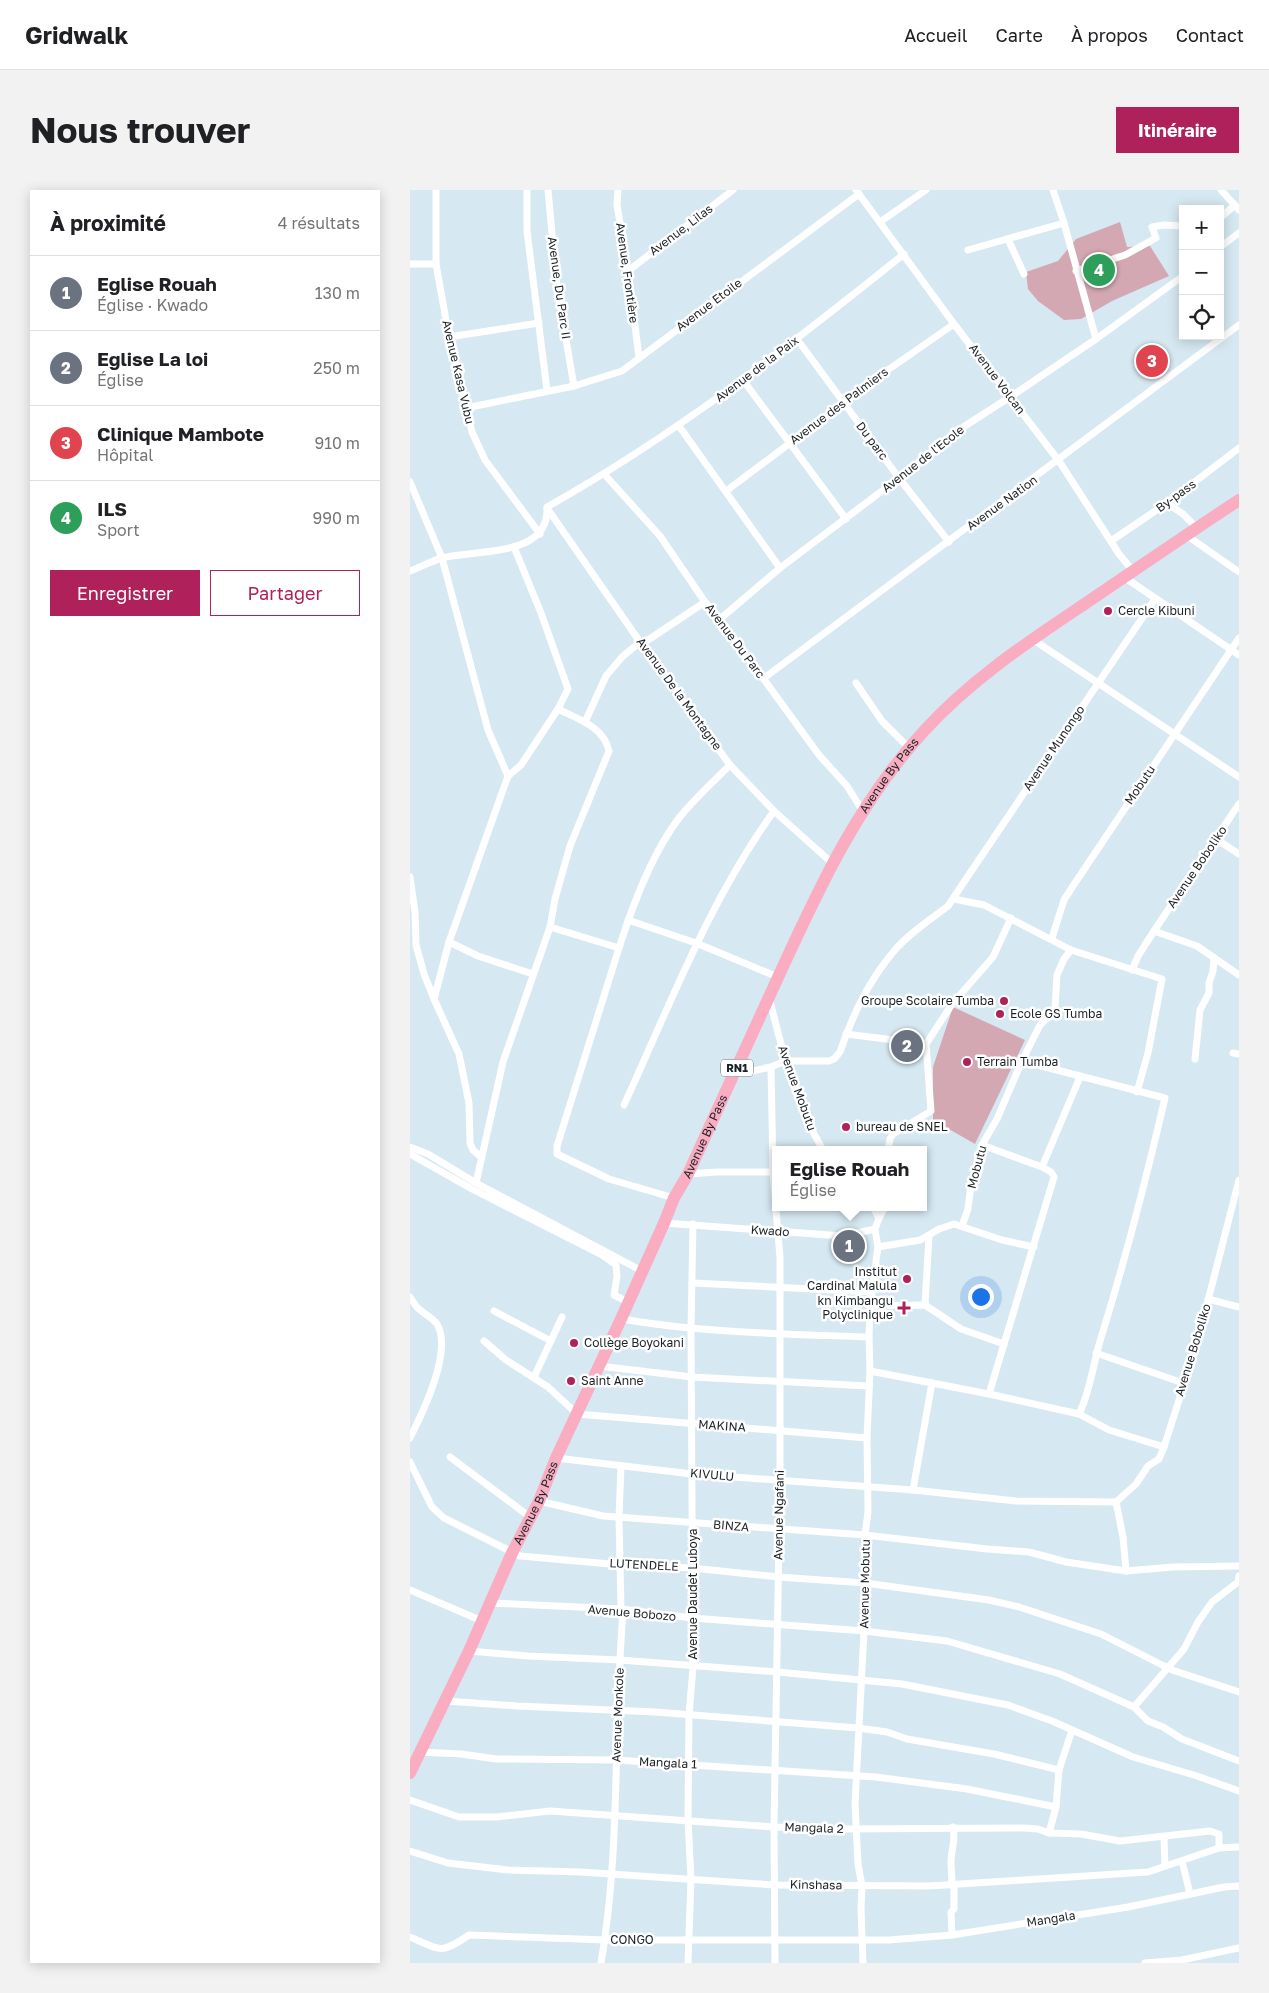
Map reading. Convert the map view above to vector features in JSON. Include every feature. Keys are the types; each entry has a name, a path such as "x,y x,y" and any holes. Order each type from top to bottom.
{"highway":[{"name":"Avenue By Pass","path":"410,1774 469,1651 512,1552 539,1501 556,1458 578,1414 674,1198 688,1174 832,863 862,810 909,748 963,692 1032,639 1239,500"}],"street":[{"name":"Avenue Kasa Vubu","path":"436,190 436,264 449,337 472,432 485,460 540,534"},
{"path":"527,190 528,231 547,390"},
{"name":"Avenue, Du Parc II","path":"548,190 557,288 574,386"},
{"name":"Avenue, Frontière","path":"618,190 617,205 639,357"},
{"name":"Avenue, Lilas","path":"628,271 733,190"},
{"path":"880,222 926,190"},
{"path":"1053,190 1096,339"},
{"path":"1221,190 1237,208 1224,216"},
{"name":"Avenue Etoile","path":"466,408 574,386 622,371 858,192"},
{"name":"Avenue Volcan","path":"858,192 954,324 1059,461 1111,541 1129,574 1155,599 1239,655"},
{"path":"968,250 1064,223"},
{"path":"1076,271 1125,255 1156,238 1152,228 1164,225 1179,226"},
{"path":"1224,244 1239,233"},
{"path":"1008,239 1024,274"},
{"name":"Avenue de la Paix","path":"547,507 605,475 744,380 904,254"},
{"path":"410,264 436,264"},
{"name":"Avenue de l'Ecole","path":"720,619 780,568 899,478 954,433 1010,398 1179,279"},
{"path":"449,337 538,323"},
{"name":"Avenue des Palmiers","path":"726,492 791,442 954,324"},
{"name":"Avenue Nation","path":"764,678 1239,326"},
{"name":"Du parc","path":"797,339 899,478 949,542"},
{"path":"744,380 846,519"},
{"path":"679,426 780,568"},
{"name":"By-pass","path":"1111,541 1167,503 1239,448"},
{"name":"Avenue Du Parc","path":"605,475 660,536 705,602 720,619 820,754 847,786 862,810"},
{"path":"410,482 442,558 488,730 508,776"},
{"path":"1167,503 1184,514 1191,532 1239,572"},
{"path":"410,571 442,558 514,547 540,534 548,518 547,507"},
{"name":"Avenue De la Montagne","path":"547,507 641,643 730,765 774,811 832,863"},
{"path":"434,999 449,942 508,776 521,765 567,692 567,685 541,613 514,547"},
{"name":"Avenue Munongo","path":"785,1061 824,1061 834,1059 840,1052 866,990 895,950 954,899 1155,599"},
{"path":"585,722 606,676 622,658 641,643 705,602"},
{"name":"Mobutu","path":"1052,938 1064,900 1072,886 1239,638"},
{"path":"1032,639 1239,777"},
{"path":"856,683 882,721 909,748"},
{"path":"476,1183 503,1062 550,927 555,900 570,846 609,751 607,742 602,734 585,722 558,709"},
{"path":"674,1198 609,1179 557,1154 558,1135 628,920 660,850 678,820 730,765"},
{"name":"Avenue Boboliko","path":"1132,970 1154,930 1239,804"},
{"path":"624,1105 696,944 736,867 774,811"},
{"path":"1216,839 1239,854"},
{"path":"410,877 415,912 416,945 424,974 459,1054 469,1103 470,1143 473,1150 481,1157"},
{"path":"954,899 984,904 1052,938 1071,950 1162,979 1148,1053 1137,1092"},
{"path":"889,1146 893,1134 931,1111 926,1044 952,1004 993,957 1011,918"},
{"path":"628,920 696,944 778,977"},
{"path":"550,927 619,948"},
{"path":"1154,930 1197,946 1214,959 1238,972"},
{"path":"449,942 478,956 533,974"},
{"name":"Mobutu","path":"962,1226 982,1145 997,1119 1040,1025 1056,1008 1057,975 1064,958 1071,950"},
{"path":"1195,1059 1200,1010 1208,994 1208,983 1213,971 1214,959"},
{"name":"Avenue Mobutu","path":"769,996 785,1061 812,1131 820,1146"},
{"path":"846,1034 926,1044"},
{"path":"734,1075 771,1067 785,1061"},
{"path":"1022,1061 1165,1098 1127,1254 1096,1353 1085,1402 1079,1414"},
{"name":"Avenue Ngafani","path":"771,1067 773,1146"},
{"path":"1042,1167 1080,1077"},
{"path":"982,1145 1042,1167 1051,1172 1054,1177 989,1394"},
{"path":"410,1148 428,1154 476,1183 642,1271"},
{"path":"410,1154 472,1189 602,1255 616,1265 617,1276 614,1295 628,1302"},
{"path":"688,1174 772,1172"},
{"name":"Avenue Boboliko","path":"1116,1502 1136,1484 1148,1466 1159,1459 1164,1447 1196,1346 1239,1180"},
{"name":"Avenue Ngafani","path":"775,1963 775,1721 779,1625 778,1530 780,1481 780,1258 776,1211"},
{"path":"875,1211 879,1218"},
{"name":"Avenue Mobutu","path":"863,1963 860,1908 862,1886 858,1864 856,1829 856,1776 864,1631 865,1535 868,1512 867,1438 870,1306 878,1246 875,1229 883,1211"},
{"name":"Kwado","path":"664,1223 843,1236 875,1229"},
{"name":"Avenue Daudet Luboya","path":"688,1963 691,1878 688,1820 690,1764 688,1714 693,1667 691,1329 693,1224"},
{"path":"878,1246 912,1242 929,1236 947,1225 954,1224 1002,1240 1034,1247"},
{"path":"924,1305 929,1236"},
{"path":"693,1283 872,1292"},
{"path":"410,1297 418,1308 430,1316 436,1323 442,1340 442,1354 436,1375 410,1438"},
{"path":"1208,1299 1239,1307"},
{"path":"870,1306 924,1305 967,1332 1004,1344"},
{"path":"494,1311 551,1341"},
{"path":"534,1377 562,1317"},
{"path":"621,1318 691,1329 869,1337"},
{"path":"484,1341 506,1360 534,1377 578,1414"},
{"path":"1096,1353 1183,1384"},
{"path":"599,1366 692,1377 868,1386"},
{"path":"870,1372 989,1394 1079,1414 1109,1430 1164,1447"},
{"path":"913,1490 932,1383"},
{"name":"MAKINA","path":"578,1414 867,1438"},
{"path":"450,1457 530,1516"},
{"name":"KIVULU","path":"556,1458 692,1474 913,1490 1016,1501 1116,1502"},
{"name":"LUTENDELE","path":"410,1462 432,1506 444,1518 512,1552 529,1557 621,1565 692,1568 778,1577 865,1583 952,1594 1019,1607 1101,1634 1166,1667 1239,1692"},
{"name":"Avenue Monkole","path":"601,1963 612,1873 615,1814 623,1613 621,1610 619,1516 621,1466"},
{"name":"BINZA","path":"539,1501 603,1516 865,1535 1028,1552 1066,1562 1126,1571 1239,1566"},
{"path":"1116,1502 1123,1537 1126,1571"},
{"path":"1134,1707 1166,1667 1184,1649 1198,1622 1212,1602 1238,1582 1239,1576"},
{"path":"410,1590 482,1620"},
{"name":"Avenue Bobozo","path":"491,1603 621,1610 935,1639 984,1650 1060,1674 1134,1707 1148,1721 1163,1727 1182,1739 1239,1761"},
{"path":"469,1651 778,1672 902,1684 997,1702 1052,1721 1133,1757 1198,1776 1239,1791"},
{"path":"446,1701 517,1706 619,1709 858,1728 887,1732 913,1740 994,1754 1059,1770"},
{"path":"1049,1833 1056,1807 1059,1770 1072,1730"},
{"name":"Mangala 1","path":"420,1752 461,1754 496,1759 616,1760 690,1764 856,1776 938,1784 1056,1807"},
{"name":"Mangala 2","path":"410,1800 459,1816 496,1816 550,1811 615,1814 774,1827 856,1829 1024,1828 1038,1829 1049,1833 1081,1834 1114,1841 1164,1838 1210,1831 1219,1834 1219,1848"},
{"path":"952,1935 951,1912 954,1909 954,1888 952,1885 952,1848 956,1839 953,1827"},
{"path":"1164,1838 1165,1866"},
{"name":"Kinshasa","path":"410,1851 448,1863 508,1870 612,1873 774,1885 862,1886 952,1885 1148,1872 1219,1848 1239,1847"},
{"path":"1182,1861 1190,1894"},
{"name":"Mangala","path":"861,1939 889,1940 952,1935 1128,1907 1239,1886"},
{"name":"CONGO","path":"410,1937 438,1949 450,1948 469,1935 605,1940 861,1939"},
{"path":"1145,1963 1182,1960 1239,1948"}],"shaded area":[{"path":"1120,222 1127,247 1150,246 1169,276 1112,301 1081,319 1064,320 1038,301 1028,289 1026,272 1058,261 1076,239"},
{"path":"953,1007 1025,1040 975,1144 933,1120 933,1067"}],"place":[{"name":"ILS","path":"1099,270"},
{"name":"Clinique Mambote","path":"1152,361"},
{"name":"Cercle Kibuni","path":"1108,611"},
{"name":"Groupe Scolaire Tumba","path":"1004,1001"},
{"name":"Ecole GS Tumba","path":"1000,1014"},
{"name":"Eglise La loi","path":"907,1046"},
{"name":"Terrain Tumba","path":"967,1062"},
{"name":"bureau de SNEL","path":"846,1127"},
{"name":"Eglise Rouah","path":"849,1246"},
{"name":"Institut Cardinal Malula","path":"907,1279"},
{"name":"kn Kimbangu Polyclinique","path":"904,1308"},
{"name":"Collège Boyokani","path":"574,1343"},
{"name":"Saint Anne","path":"571,1381"}]}
